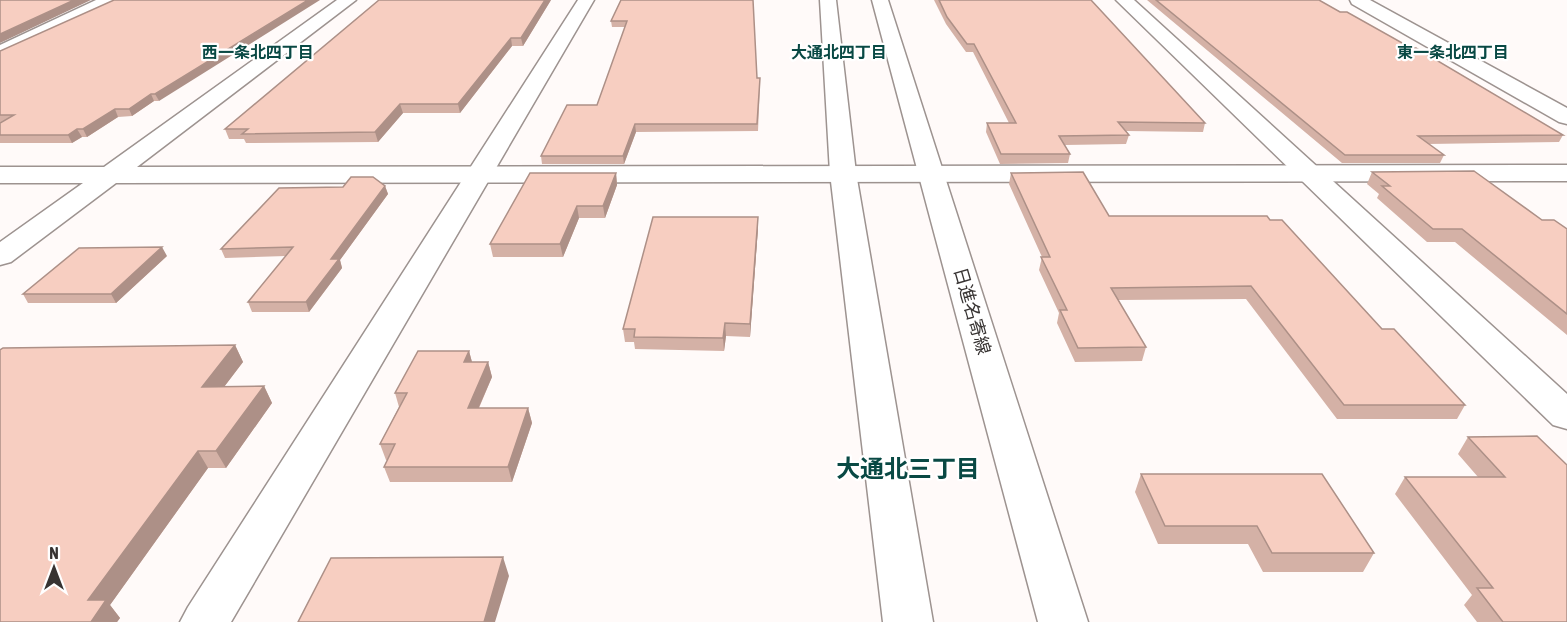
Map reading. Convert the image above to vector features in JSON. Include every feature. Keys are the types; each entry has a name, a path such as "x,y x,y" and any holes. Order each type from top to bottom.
{"street":[{"path":"0,52 110,0"},
{"path":"0,256 348,0"},
{"path":"206,622 586,0"},
{"path":"828,0 843,173 908,622"},
{"name":"日進名寄線","path":"880,0 1063,622"},
{"path":"1124,0 1567,416"},
{"path":"1358,0 1567,117"},
{"path":"0,175 1567,173"}],"building":[{"path":"0,0 74,0 0,34"},
{"path":"114,0 308,0 129,109 115,109 83,129 77,129 68,135 0,135 0,123 14,115 0,115 0,51"},
{"path":"379,0 545,0 521,38 511,38 458,104 400,104 375,132 242,134 248,129 225,129"},
{"path":"621,0 753,0 757,78 760,78 757,124 635,124 623,156 541,156 567,105 597,105 627,21 611,21"},
{"path":"939,0 1091,0 1205,123 1118,122 1129,135 1059,136 1070,154 1001,154 987,123 1016,123 974,44 967,44 947,17"},
{"path":"1156,0 1319,0 1340,12 1347,12 1411,48 1416,48 1563,135 1418,136 1444,155 1345,155"},
{"path":"1474,171 1542,220 1554,220 1567,229 1567,314 1462,229 1433,229 1382,186 1390,186 1372,172"},
{"path":"1083,172 1109,216 1267,216 1270,220 1282,220 1382,329 1394,329 1465,405 1344,405 1251,286 1111,288 1146,347 1078,348 1060,310 1067,310 1041,257 1050,257 1011,173"},
{"path":"530,173 616,173 603,206 577,206 560,244 490,244"},
{"path":"351,177 373,177 385,186 331,259 339,259 306,302 248,302 293,247 221,249 279,188 343,187"},
{"path":"653,217 758,217 750,324 725,323 723,338 634,337 635,329 623,329"},
{"path":"162,247 111,294 23,294 79,248"},
{"path":"235,345 202,387 264,386 216,451 198,451 88,600 106,600 91,622 0,622 0,350 3,348"},
{"path":"418,351 469,351 464,362 488,362 468,408 528,408 508,467 384,467 395,444 380,444 407,393 395,393"},
{"path":"1537,436 1567,465 1567,622 1503,622 1477,588 1493,588 1405,477 1505,477 1468,437"},
{"path":"1141,474 1322,474 1374,553 1272,553 1257,526 1165,526"},
{"path":"503,557 484,622 298,622 331,558"}],"district":[{"name":"西一条北四丁目","path":"258,52"},
{"name":"大通北四丁目","path":"839,52"},
{"name":"東一条北四丁目","path":"1453,52"},
{"name":"大通北三丁目","path":"908,469"}]}
